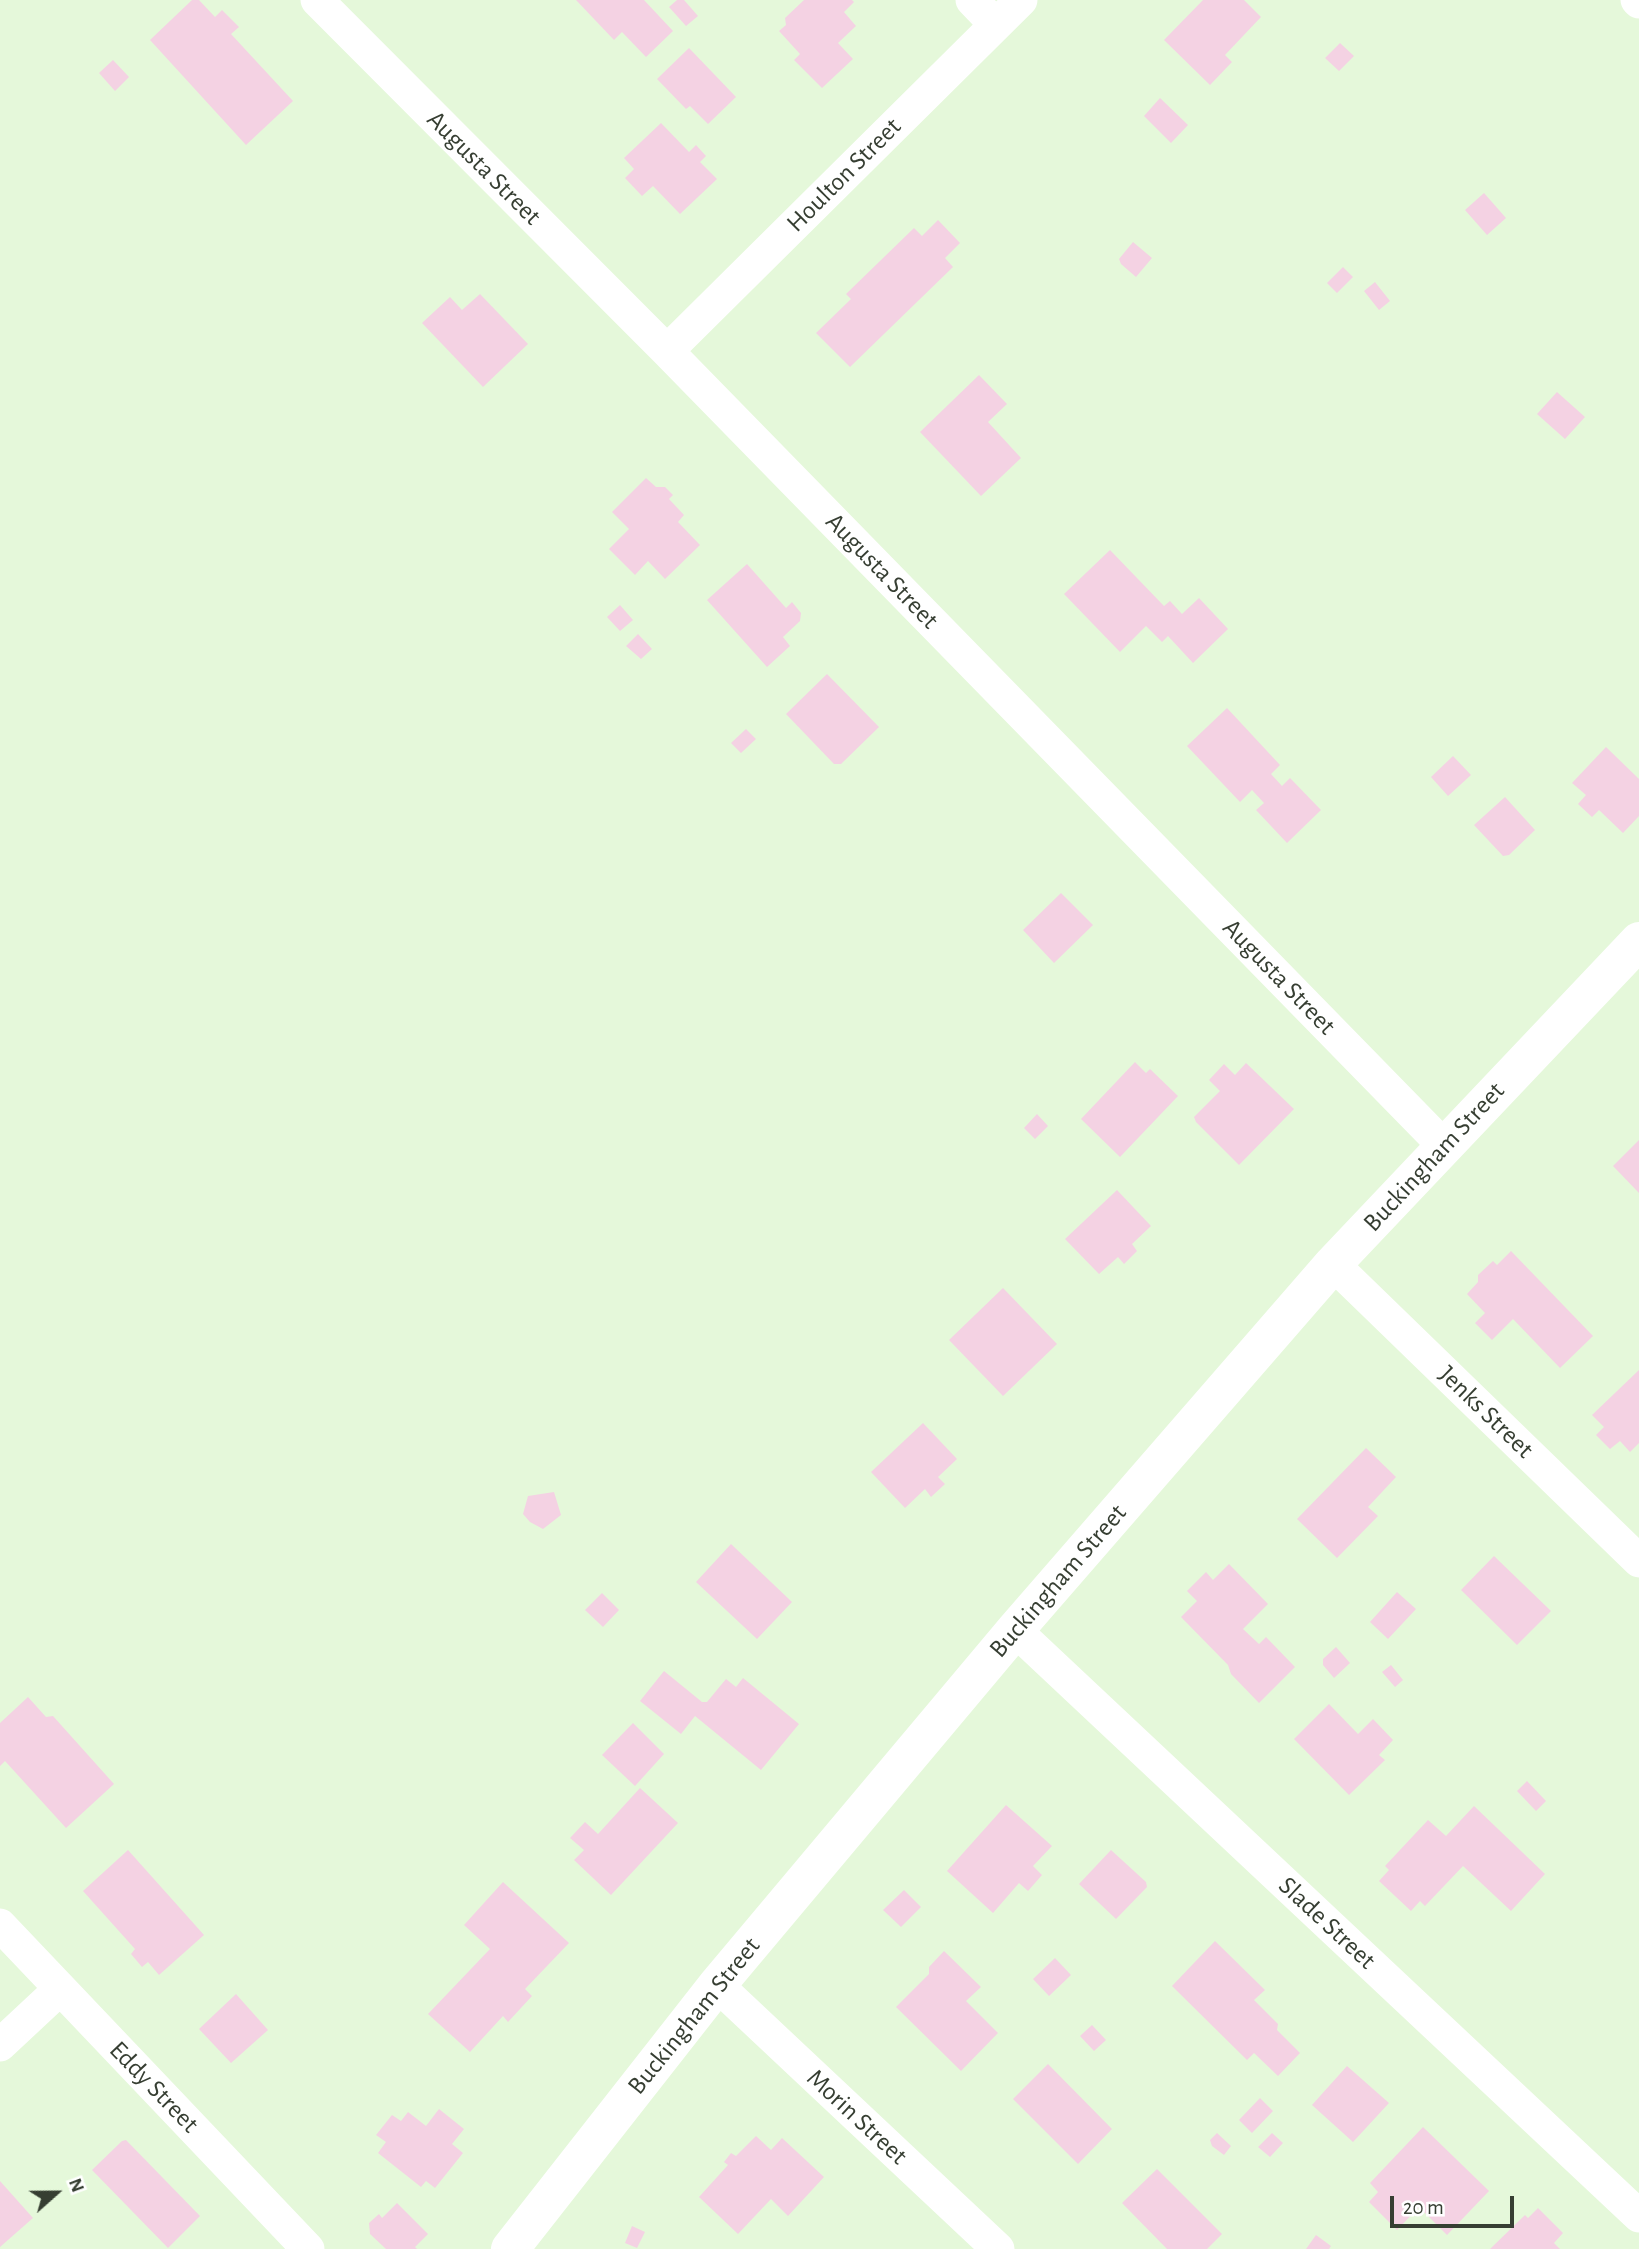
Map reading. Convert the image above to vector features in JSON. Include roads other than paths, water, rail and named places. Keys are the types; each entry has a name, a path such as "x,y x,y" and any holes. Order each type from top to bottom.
{"main road":[{"name":"Buckingham Street","path":"510,2249 717,1985 1015,1630 1332,1264 1639,941"}],"street":[{"name":"Augusta Street","path":"317,0 667,351 1444,1146"},
{"path":"972,0 995,24"},
{"name":"Houlton Street","path":"667,351 1021,0"},
{"name":"Jenks Street","path":"1332,1264 1639,1561"},
{"name":"Slade Street","path":"1015,1630 1639,2216"},
{"name":"Eddy Street","path":"0,1925 308,2249"},
{"name":"Morin Street","path":"717,1985 998,2249"},
{"path":"0,2045 60,1989"}]}
